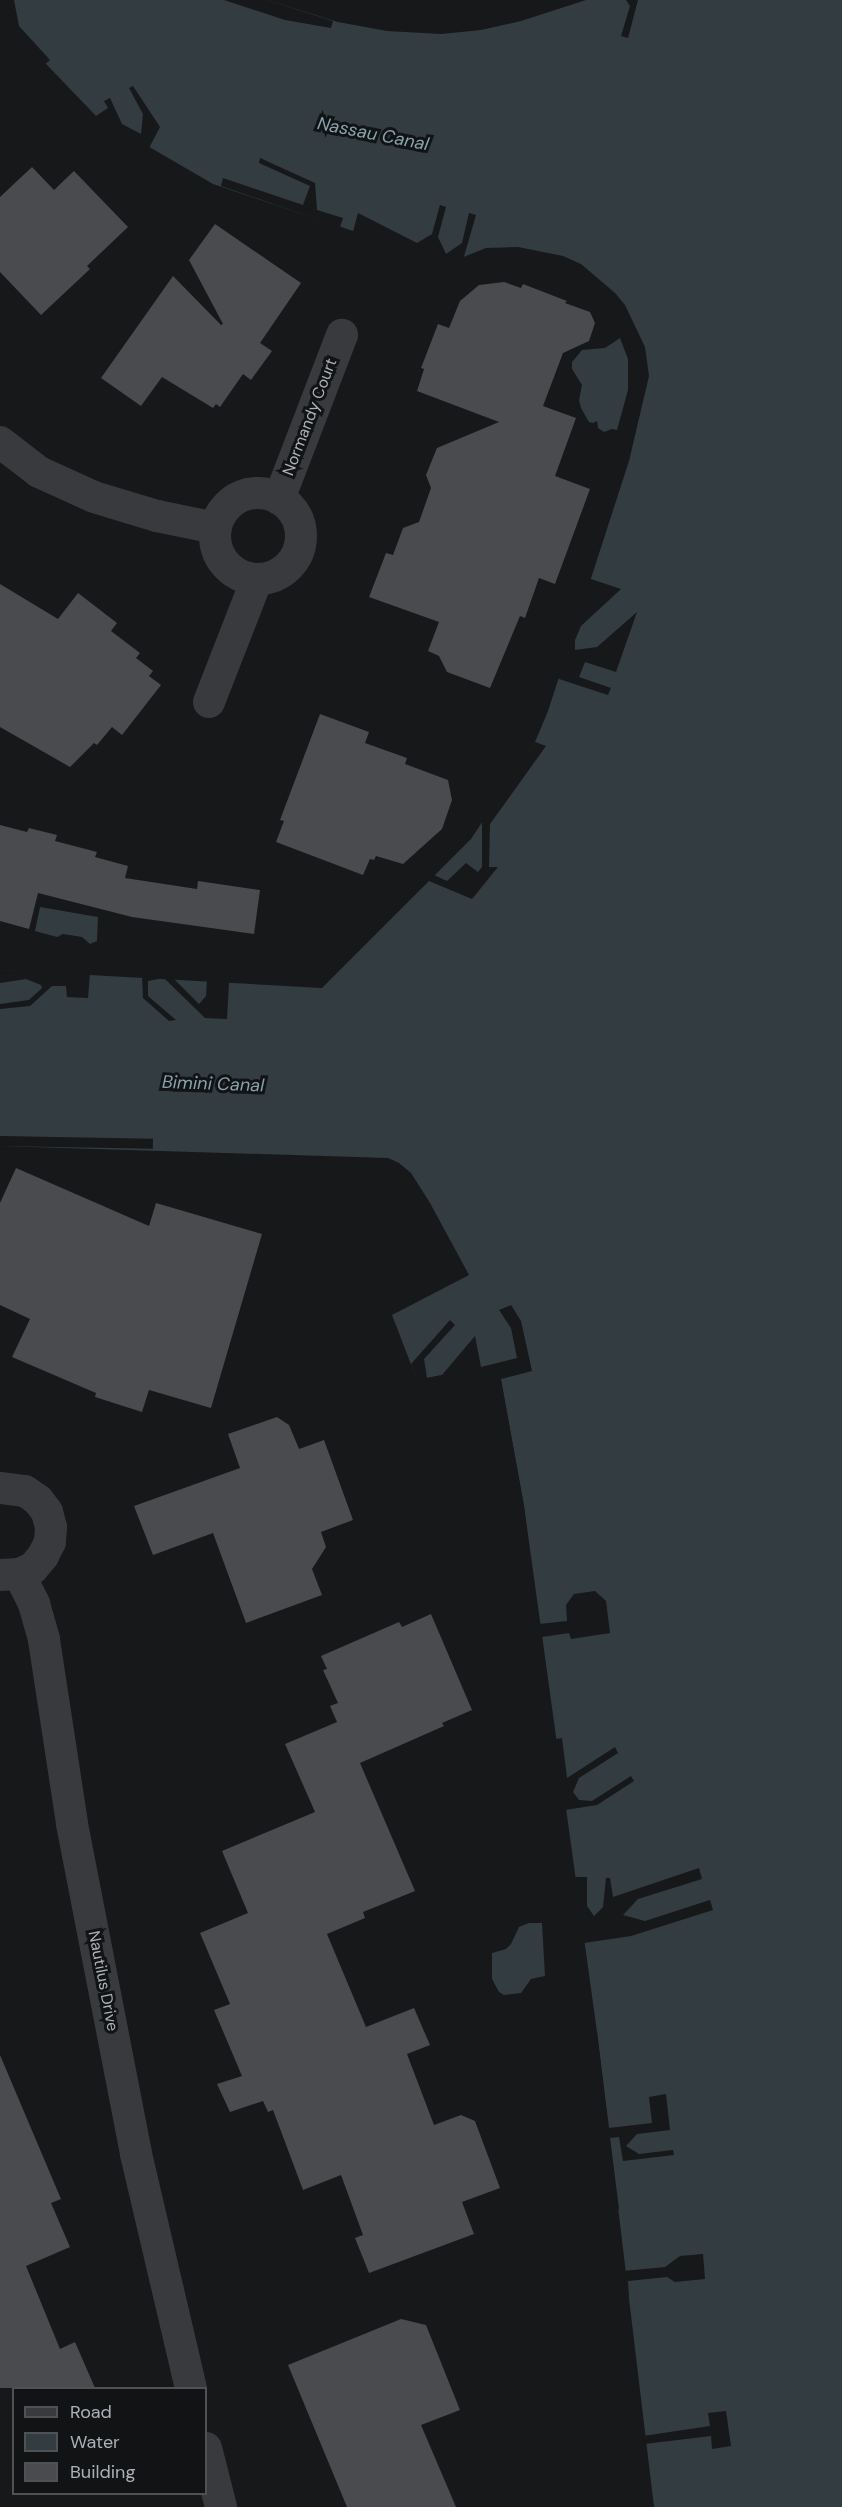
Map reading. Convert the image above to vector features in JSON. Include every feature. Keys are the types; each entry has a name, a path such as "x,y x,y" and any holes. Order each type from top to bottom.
{"street":[{"name":"Normandy Court","path":"216,528 226,508 244,495 259,493 279,500 342,334"},
{"path":"0,442 39,472 93,497 157,516 216,528 217,550 229,569 242,577 257,579 272,577 285,570 295,558 300,544 300,529 296,515 279,500"},
{"path":"209,702 257,579"},
{"name":"Nautilus Drive","path":"0,1488 25,1491 38,1500 47,1512 51,1527 50,1542 44,1556 33,1568 10,1574 34,1604 44,1640 72,1824 136,2154 191,2387"},
{"path":"207,2452 221,2507"}],"water":[{"path":"6,0 267,0 338,22 387,31 441,34 481,30 521,21 586,0 842,0 842,2507 654,2507 597,2032 524,1506 498,1364 417,1380 392,1315 469,1275 430,1203 411,1173 399,1163 388,1158 0,1146 0,970 322,988 471,839 535,742 548,711 629,461 649,376 645,347 625,305 615,293 581,264 563,256 518,247 486,248 461,258 353,231 213,184 96,116 24,41"},
{"path":"620,338 628,359 628,390 617,430 604,432 598,428 597,421 589,422 581,408 579,400 582,385 572,369 572,362 582,350 605,348"},
{"path":"40,907 98,917 97,941 90,944 82,937 63,934 57,937 35,931"},
{"path":"529,1923 542,1923 545,1976 531,1979 521,1993 504,1995 499,1992 492,1979 492,1953 506,1949 519,1927"}],"pier":[{"path":"3,0 14,0 19,26 50,60 43,66 21,43"},
{"path":"224,0 267,0 333,21 331,28 285,20"},
{"path":"626,0 638,0 628,38 621,36 630,6"},
{"path":"133,86 160,127 148,150 97,120 96,116 108,108 104,101 110,98 122,124 141,134 143,114 129,88"},
{"path":"260,158 315,183 317,210 343,218 340,227 221,186 223,178 303,205 310,186 259,163"},
{"path":"440,205 446,207 438,237 446,254 462,243 469,213 476,215 463,260 353,232 358,213 417,243 432,234"},
{"path":"588,578 621,589 581,626 575,640 575,650 597,647 637,612 616,672 585,662 579,677 611,688 608,695 556,678"},
{"path":"535,742 546,746 490,824 489,867 498,867 472,899 429,881 434,875 447,881 466,863 478,872 482,867 482,821"},
{"path":"0,970 90,973 88,998 67,997 66,986 52,986 30,1006 0,1009 0,1004 29,1000 42,988 41,985 26,979 0,983"},
{"path":"142,976 173,978 199,1004 206,996 207,980 229,982 227,1019 205,1018 164,978 148,981 148,996 176,1020 169,1021 143,998"},
{"path":"0,1136 153,1139 153,1149 0,1146"},
{"path":"511,1305 521,1321 532,1371 501,1379 524,1506 529,1550 526,1551 496,1367 418,1383 411,1364 450,1320 455,1325 424,1359 427,1378 442,1375 475,1336 481,1367 517,1358 511,1328 499,1310"},
{"path":"531,1564 539,1624 567,1621 566,1605 574,1594 595,1591 606,1601 610,1633 571,1639 569,1633 542,1637 549,1696 546,1698 528,1565"},
{"path":"562,1738 567,1778 615,1747 618,1753 579,1778 573,1792 579,1800 592,1801 631,1776 634,1781 597,1805 565,1810 562,1793 559,1793 552,1740"},
{"path":"699,1868 702,1879 638,1899 623,1915 645,1921 710,1900 713,1910 631,1936 584,1943 574,1877 587,1877 587,1906 594,1916 603,1907 606,1878 610,1878 613,1897"},
{"path":"594,2032 597,2032 609,2128 652,2123 649,2097 666,2094 670,2130 637,2134 626,2146 639,2154 673,2150 674,2155 623,2161 619,2137 610,2138 619,2209 616,2210"},
{"path":"703,2254 705,2279 675,2282 667,2277 628,2281 629,2298 626,2298 623,2271 665,2267 680,2256"},
{"path":"726,2411 731,2446 712,2449 711,2436 644,2444 643,2436 710,2426 708,2413"}],"building":[{"path":"32,167 54,190 74,171 128,227 87,266 90,269 41,315 0,272 0,197"},
{"path":"215,224 301,283 260,343 272,351 251,380 243,374 220,407 216,404 213,408 162,377 141,406 101,378 173,276 221,325 223,324 189,260"},
{"path":"504,282 521,288 523,284 567,301 565,303 590,312 595,323 589,341 563,353 543,406 576,418 555,476 590,489 555,584 539,578 525,618 520,616 490,688 447,672 439,656 428,651 439,622 369,597 386,553 393,555 403,528 419,522 431,488 426,475 437,448 499,422 417,391 424,369 421,368 438,324 449,328 460,301 479,285"},
{"path":"0,584 58,619 78,593 117,623 111,631 140,653 136,658 153,671 149,676 161,685 122,735 112,727 97,745 94,743 70,767 0,727"},
{"path":"320,714 369,732 365,743 407,758 405,764 448,780 452,800 442,829 403,864 376,856 374,860 370,859 363,875 276,842 284,821 280,820"},
{"path":"0,825 27,832 29,828 57,835 55,841 97,852 95,857 128,866 125,878 197,889 198,881 260,890 254,934 132,917 38,893 29,929 0,921"},
{"path":"16,1168 149,1226 156,1203 262,1234 211,1408 149,1390 142,1412 95,1397 96,1393 12,1357 30,1319 0,1305 0,1203"},
{"path":"277,1417 289,1425 299,1449 324,1440 353,1520 321,1532 326,1547 312,1569 322,1595 246,1623 213,1533 153,1555 134,1506 240,1468 228,1434"},
{"path":"431,1614 472,1710 442,1723 444,1726 360,1763 415,1891 363,1912 365,1918 327,1934 366,2027 414,2008 430,2045 407,2054 434,2125 461,2115 475,2121 500,2188 462,2202 474,2234 369,2273 355,2238 363,2235 341,2175 303,2190 273,2110 268,2112 263,2101 230,2112 217,2084 242,2076 214,2010 230,2004 200,1933 248,1913 222,1851 315,1812 285,1744 337,1722 330,1706 338,1703 323,1670 327,1669 321,1656 399,1622 402,1627"},
{"path":"0,2055 61,2199 51,2203 70,2247 26,2266 60,2349 75,2342 95,2387 0,2388"},
{"path":"401,2319 426,2325 460,2410 421,2425 456,2507 347,2507 288,2365"}],"water label":[{"name":"Nassau Canal","path":"373,134"},
{"name":"Bimini Canal","path":"213,1084"}]}
